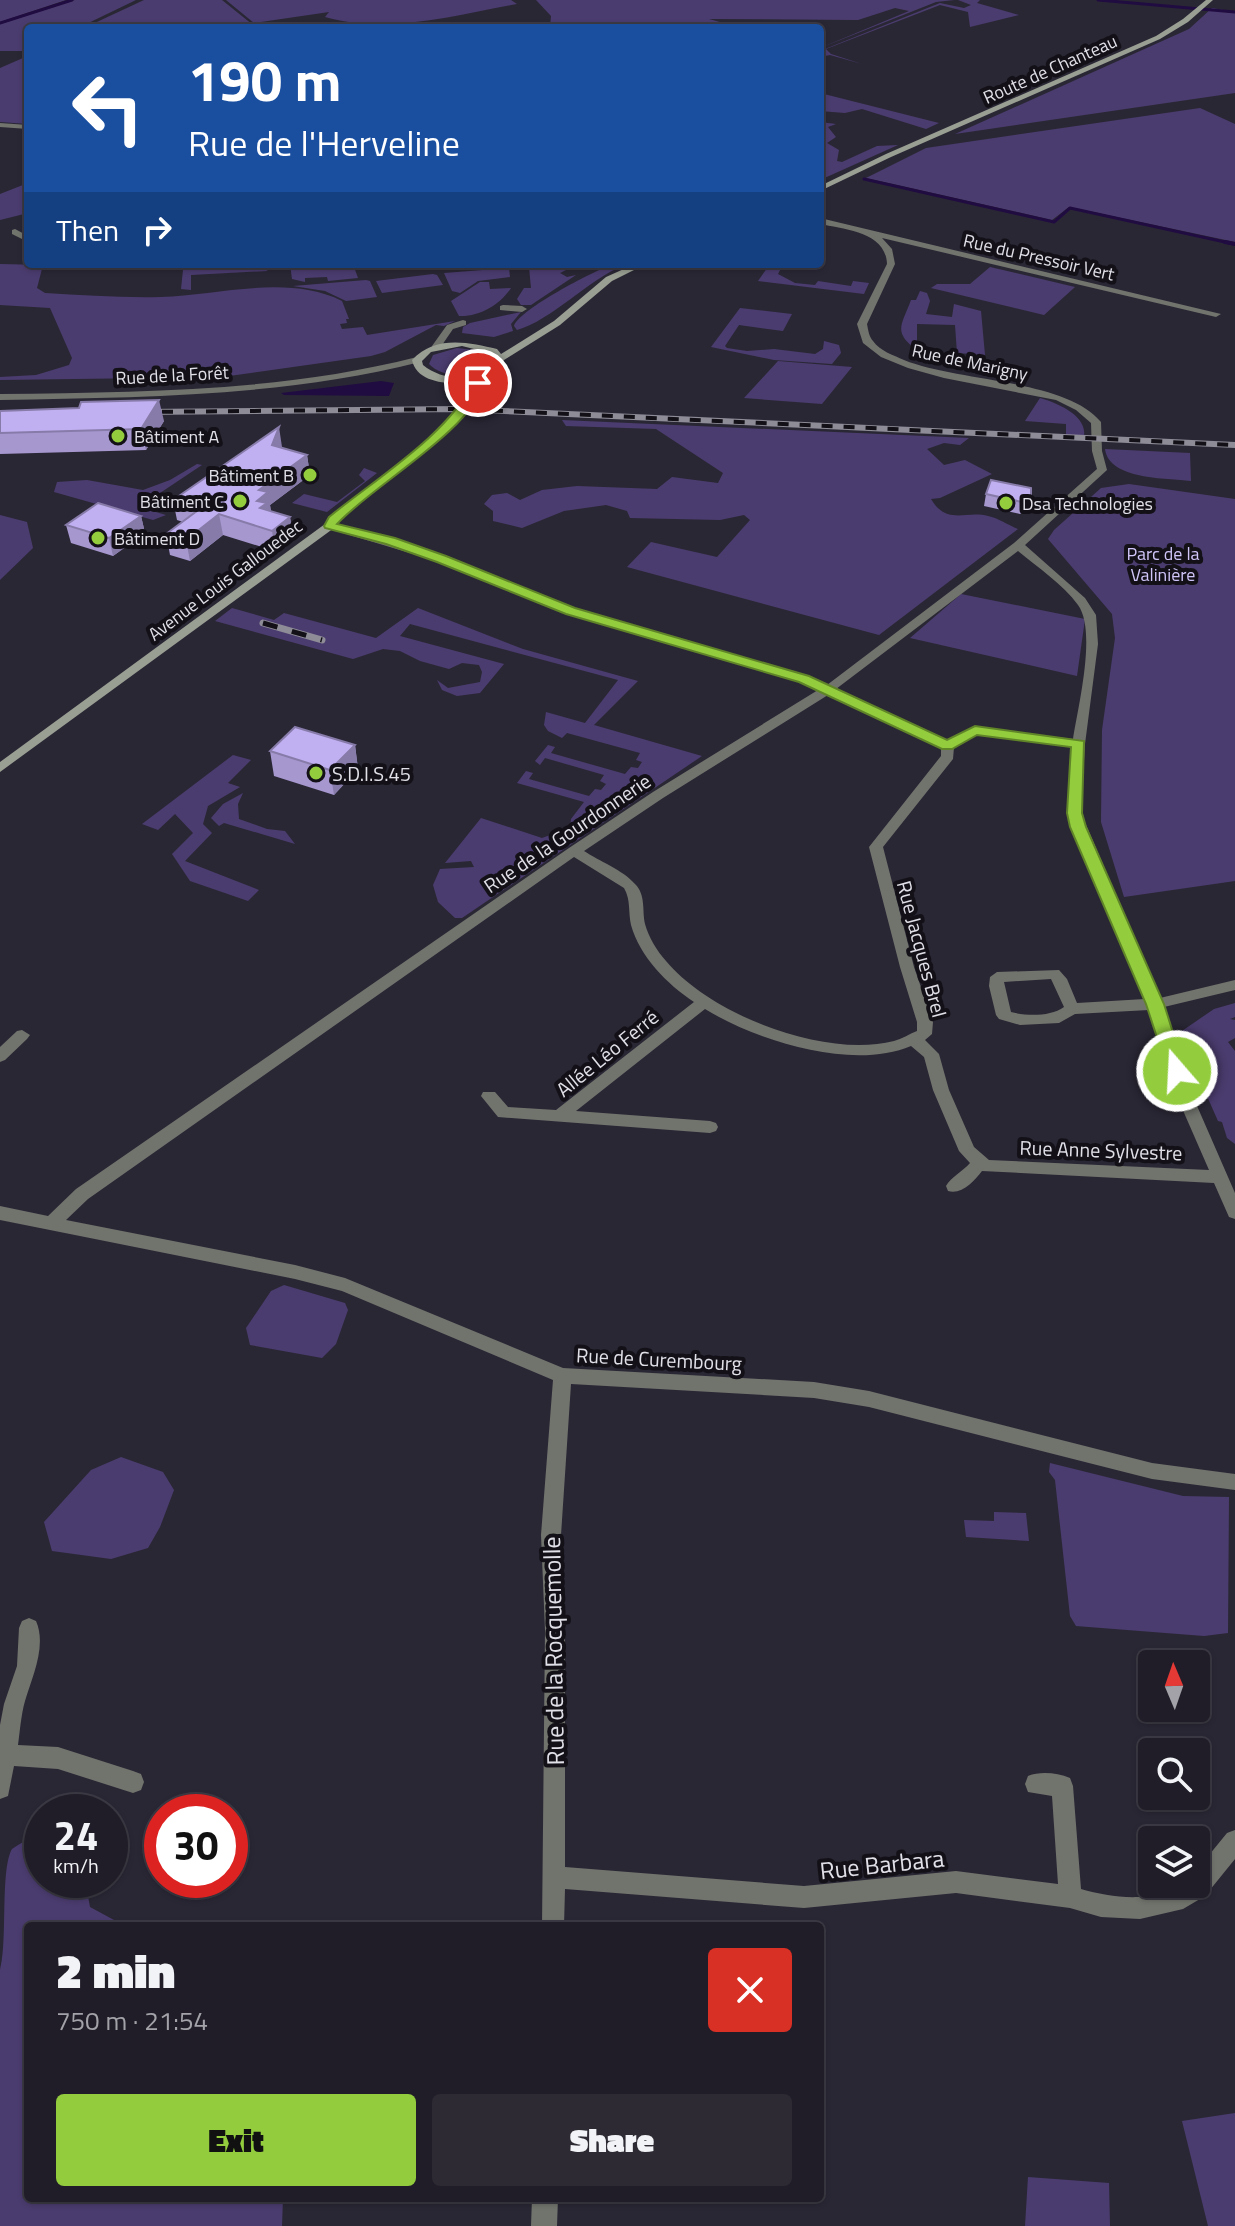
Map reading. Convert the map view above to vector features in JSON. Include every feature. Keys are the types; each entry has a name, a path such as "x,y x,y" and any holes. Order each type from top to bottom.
{"main road":[{"name":"Route de Chanteau","path":"824,187 1126,52 1172,30 1205,5"},
{"name":"Route de Chanteau","path":"824,198 896,154"},
{"path":"481,376 497,367 500,359 557,323 609,279 633,268"},
{"path":"481,345 519,339 573,308"},
{"name":"Rue de la Forêt","path":"417,360 437,346 465,343 481,345 494,351 500,359"},
{"path":"417,360 422,372"},
{"name":"Rue de la Forêt","path":"422,372 448,380 481,376"},
{"name":"Avenue Louis Gallouedec","path":"0,768 330,526 333,519 430,442 475,396 481,376"},
{"path":"448,380 461,393 461,408"}],"street":[{"path":"0,125 24,127"},
{"name":"Rue du Pressoir Vert","path":"824,214 836,223 856,230"},
{"name":"Rue du Pressoir Vert","path":"824,222 1216,314"},
{"path":"24,228 15,232 24,237"},
{"name":"Rue de Marigny","path":"868,233 889,249 892,256 862,325 861,332 869,346 901,364 1042,393 1070,403 1096,422 1096,444 1102,470"},
{"path":"503,308 522,309"},
{"path":"437,346 450,327 463,323 455,332 465,343"},
{"name":"Rue de la Forêt","path":"345,375 417,360"},
{"name":"Rue de la Forêt","path":"0,397 207,391 345,375 422,372"},
{"name":"Rue de la Gourdonnerie","path":"50,1225 82,1194 574,851 829,689 1018,545 1102,470"},
{"path":"330,526 429,555 570,611 829,689 947,745 975,731 1079,744"},
{"path":"1018,545 1081,600 1090,615 1092,644 1074,813 1155,1004 1186,1099 1235,1212"},
{"name":"Rue Jacques Brel","path":"574,851 629,885 635,892 637,921 644,941 663,968 702,1003 763,1032 801,1042 883,1048 915,1040 924,1034 925,1022 907,967 876,847 948,756 947,745"},
{"path":"1072,1009 1060,979 1054,974 997,977 1001,1005 1010,1019 1059,1018 1072,1009 1155,1004 1235,985"},
{"name":"Allée Léo Ferré","path":"489,1096 504,1113 559,1116 702,1003"},
{"path":"0,1056 22,1035"},
{"path":"915,1040 931,1054 941,1090 967,1151 979,1163 967,1178 954,1186"},
{"path":"559,1116 710,1127"},
{"name":"Rue Anne Sylvestre","path":"979,1163 994,1168 1221,1177"},
{"name":"Rue de Curembourg","path":"0,1213 295,1272 345,1285 562,1376 814,1390 869,1399 1152,1471 1235,1482"},
{"name":"Rue de la Rocquemolle","path":"553,1922 555,1630 551,1535 562,1376"},
{"path":"0,1788 14,1704 27,1666 29,1628"},
{"path":"5,1755 58,1758 133,1782"},
{"path":"1036,1784 1062,1786 1070,1897"},
{"name":"Rue Barbara","path":"554,1877 804,1897 937,1881 1070,1897 1101,1906 1140,1908 1173,1901 1197,1888 1235,1841"},
{"path":"544,2226 545,2202"}],"green space":[{"path":"0,0 66,0 0,22"},
{"path":"75,0 136,0 86,24 24,24 24,51 0,51 0,24"},
{"path":"144,0 222,0 252,24 93,24"},
{"path":"226,0 511,0 517,4 397,24 349,22 325,17 329,12 254,23"},
{"path":"536,0 954,0 936,2 824,46 909,11 895,8 858,20 709,19 727,24 550,24 551,16"},
{"path":"958,0 980,0 977,3 1019,15 970,27 968,12 940,5 826,49 831,54 862,64 824,56 824,49 940,3 964,8 971,5"},
{"path":"1212,8 1235,12 1235,93 955,134 1189,29"},
{"path":"24,58 24,124 0,122 0,68"},
{"path":"824,94 939,123 926,129 862,109 845,113 824,111"},
{"path":"1200,108 1235,124 1235,242 1069,207 1052,220 866,178 926,148"},
{"path":"824,122 836,124 828,127 836,137 827,143 839,150 837,161 842,162 877,146 898,145 824,178"},
{"path":"24,185 24,214 0,220 0,194"},
{"path":"0,264 24,265 24,268 42,268 37,288 45,293 161,297 276,287 321,293 342,301 349,319 346,319 347,323 340,324 342,329 363,327 367,335 455,321 444,326 436,325 385,352 371,356 222,377 0,380 0,377 36,375 69,365 72,358 50,308 0,305"},
{"path":"990,267 1075,287 1044,315 931,288 937,284 970,284"},
{"path":"262,268 268,271 191,275 191,290 181,289 183,270"},
{"path":"291,268 354,268 358,278 328,281 327,277 305,278 305,282 292,279"},
{"path":"509,268 510,277 478,281 460,293 452,291 444,273"},
{"path":"529,268 555,268 566,270 560,273 567,277 576,275 531,305 521,305 517,299 524,288 531,288"},
{"path":"605,268 617,268 543,318 517,330 514,326 529,310"},
{"path":"767,268 781,268 778,274 795,283 815,285 818,281 851,286 853,281 869,283 864,294 758,281"},
{"path":"433,274 443,285 382,293 376,281"},
{"path":"370,281 377,297 346,301 325,291 293,286"},
{"path":"480,282 489,282 490,289 511,288 488,309 459,316 451,301"},
{"path":"920,291 927,293 930,301 926,314 952,317 954,304 981,311 985,355 957,353 955,325 917,324 917,350 909,344 902,333 902,322 911,300 916,300"},
{"path":"740,308 792,314 783,331 739,325 725,346 727,348 815,354 823,349 824,341 839,345 841,353 832,364 774,360 711,347"},
{"path":"521,312 511,324 513,331 494,337 462,333 463,327 470,323"},
{"path":"457,348 475,350 487,356 486,365 457,375 442,372 429,364 433,355"},
{"path":"778,361 852,367 822,404 744,398"},
{"path":"1040,398 1076,416 1084,429 1084,436 1066,435 1066,424 1025,421"},
{"path":"562,420 969,438 960,445 944,443 927,449 944,465 965,460 992,474 940,498 931,499 950,515 988,516 1018,529 879,635 627,567 651,542 717,557 750,520 744,515 720,520 630,518 627,511 606,505 564,511 522,528 493,521 493,511 484,504 492,495 507,493 520,500 542,490 577,486 657,489 672,477 718,483 723,473 656,429 566,426"},
{"path":"1105,449 1190,453 1191,481 1128,472 1109,459"},
{"path":"197,464 202,465 139,507 166,515 153,520 54,492 57,482 87,480 143,490 170,480"},
{"path":"364,468 377,473 327,512 292,503 304,494 337,502 365,481 359,475"},
{"name":"Parc de la Valinière","path":"1129,484 1235,499 1235,881 1124,897 1101,822 1102,730 1115,638 1112,614 1048,539 1101,488"},
{"path":"0,515 27,522 33,548 0,580"},
{"path":"961,594 1085,619 1077,676 910,638"},
{"path":"232,608 274,620 284,613 376,638 418,608 523,649 638,681 594,725 702,756 462,918 455,918 438,902 433,885 440,869 474,867 471,861 445,863 481,818 542,838 553,834 559,837 570,828 571,819 584,802 517,783 526,771 533,773 529,779 589,796 606,784 600,781 604,775 545,758 540,765 535,761 548,745 555,747 551,753 625,774 631,767 638,768 642,762 636,760 640,753 567,733 562,738 548,731 544,725 546,712 585,723 618,680 410,624 400,636 504,664 480,693 457,696 442,690 437,680 448,688 480,682 482,672 479,665 462,663 449,669 420,661 400,651 383,649 353,659 215,621"},
{"path":"233,755 251,760 228,783 240,787 208,806 203,824 212,833 185,861 259,890 248,901 190,881 172,854 193,833 175,814 158,830 142,824"},
{"path":"243,793 238,804 239,819 267,829 285,831 295,844 224,823 219,826 211,818 223,804"},
{"path":"1235,1003 1235,1017 1230,1019 1235,1020 1235,1038 1228,1042 1235,1051 1235,1144 1227,1138 1222,1122 1218,1121 1179,1033 1214,1009"},
{"path":"284,1285 345,1303 348,1310 336,1344 322,1358 250,1345 246,1328 271,1291"},
{"path":"121,1457 163,1472 174,1490 148,1548 111,1559 52,1551 44,1522 91,1470"},
{"path":"1050,1463 1183,1496 1229,1497 1228,1633 1204,1636 1076,1626 1070,1616 1055,1480 1049,1472"},
{"path":"994,1512 1026,1513 1029,1541 966,1537 964,1520 994,1521"},
{"path":"24,1842 24,1898 88,1898 90,1907 118,1922 24,1922 24,2202 283,2202 282,2226 0,2226 0,1970 8,1859 12,1849"},
{"path":"1235,2113 1235,2226 1208,2226 1182,2121"},
{"path":"1028,2177 1109,2183 1110,2226 1025,2226"}],"shaded area":[{"path":"381,381 394,383 389,396 281,393"}],"building":[{"path":"159,400 141,429 0,433 0,411 79,408 81,402"},
{"path":"279,427 272,445 307,455 259,490 268,492 257,501 267,503 260,508 290,517 272,531 219,514 186,540 166,534 201,508 173,500"},
{"path":"991,480 1031,488 1031,496 1022,502 986,494"},
{"path":"98,503 141,516 109,538 66,525"},
{"path":"295,727 355,745 330,770 270,751"}],"waterway":[{"path":"0,23 72,0"},
{"path":"1098,0 1235,12"},
{"path":"864,179 1054,222 1070,208 1234,244"},
{"path":"1225,242 1235,244"}],"railway":[{"path":"140,412 460,409 1235,445"},
{"path":"263,623 322,640"}],"place":[{"name":"Bâtiment A","path":"118,436"},
{"name":"Bâtiment B","path":"310,475"},
{"name":"Bâtiment C","path":"240,501"},
{"name":"Dsa Technologies","path":"1006,503"},
{"name":"Bâtiment D","path":"98,538"},
{"name":"S.D.I.S.45","path":"316,773"}],"route":[{"path":"478,383 475,396 430,442 333,519 330,526 390,541 441,559 570,611 804,679 947,745 975,731 1079,744 1074,813 1078,827 1155,1004 1177,1071"}]}
